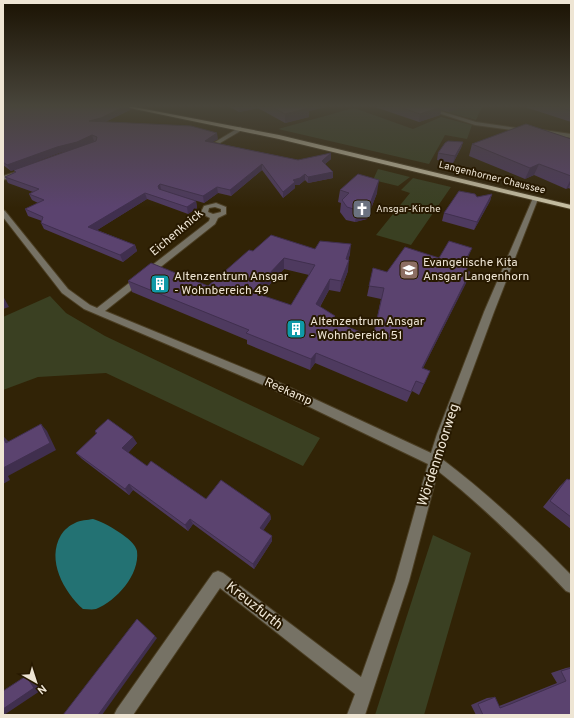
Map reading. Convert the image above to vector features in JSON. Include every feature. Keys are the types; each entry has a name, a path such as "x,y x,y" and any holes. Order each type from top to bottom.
{"main road":[{"name":"Langenhorner Chaussee","path":"298,141 571,207"}],"street":[{"path":"3,178 26,170"},
{"name":"Wördenmoorweg","path":"356,715 402,582 443,434 489,312 535,199"},
{"name":"Eichenknick","path":"199,205 206,207 216,205 225,209 224,213 215,216 205,214 204,210 206,207"},
{"name":"Reekamp","path":"3,212 65,292 87,307 274,385 435,461 461,481 512,528 571,586"},
{"name":"Eichenknick","path":"98,312 212,222 215,216"},
{"name":"Kreuzfurth","path":"123,715 218,578 365,691"}],"green space":[{"path":"328,141 442,141 429,164"},
{"path":"378,169 410,177 398,186 373,180"},
{"path":"413,178 451,187 411,245 376,235 410,193 401,190"},
{"path":"50,296 66,313 105,336 320,438 303,466 106,373 38,377 3,390 3,317"},
{"path":"433,535 471,553 424,715 375,715"}],"water":[{"path":"93,519 111,527 131,541 137,551 137,560 131,578 119,593 104,605 96,609 83,609 69,594 64,585 56,565 55,555 61,535 65,530 77,522"}],"building":[{"path":"3,141 80,141 57,147 7,165 3,162"},
{"path":"96,141 206,141 298,160 331,153 322,161 333,172 308,177 305,174 300,178 293,180 295,182 283,192 262,164 230,190 217,187 203,196 160,184 158,186 159,189 196,201 187,207 145,193 88,227 135,245 120,255 41,223 43,217 25,209 44,200 29,194 39,189 5,177 16,172 14,170"},
{"path":"448,141 463,142 455,156 438,153"},
{"path":"481,141 571,141 571,176 539,164 530,168 472,144"},
{"path":"358,174 379,180 369,206 357,210 347,207 342,200 349,193 340,190"},
{"path":"459,191 475,194 477,197 492,194 477,222 444,213"},
{"path":"271,235 315,249 320,241 351,244 346,259 349,260 341,281 330,279 316,304 335,316 330,320 373,337 384,288 369,286 373,268 387,272 405,247 439,258 449,241 472,248 463,265 468,266 466,271 470,272 422,368 430,371 424,384 416,381 411,392 316,353 311,359 246,333 249,330 128,281 151,263 208,286 249,250 253,251","holes":["284,258 315,265 291,305 252,292"]},
{"path":"108,419 133,437 122,448 147,466 151,461 206,499 221,480 270,514 260,528 272,536 253,564 190,519 185,525 129,484 125,489 76,453 97,433 95,431"},
{"path":"41,424 50,443 3,468 3,437 6,443"},
{"path":"571,478 571,517 550,501 567,479 569,480"},
{"path":"137,619 155,636 98,715 63,715"},
{"path":"571,668 571,715 483,715 478,704 495,697 500,708 513,703 566,681 561,671"},
{"path":"26,676 34,688 3,709 3,691"}],"place":[{"name":"Ansgar-Kirche","path":"362,209"},
{"name":"Evangelische Kita Ansgar Langenhorn","path":"409,270"},
{"name":"Altenzentrum Ansgar - Wohnbereich 49","path":"160,284"},
{"name":"Altenzentrum Ansgar - Wohnbereich 51","path":"296,329"}]}
